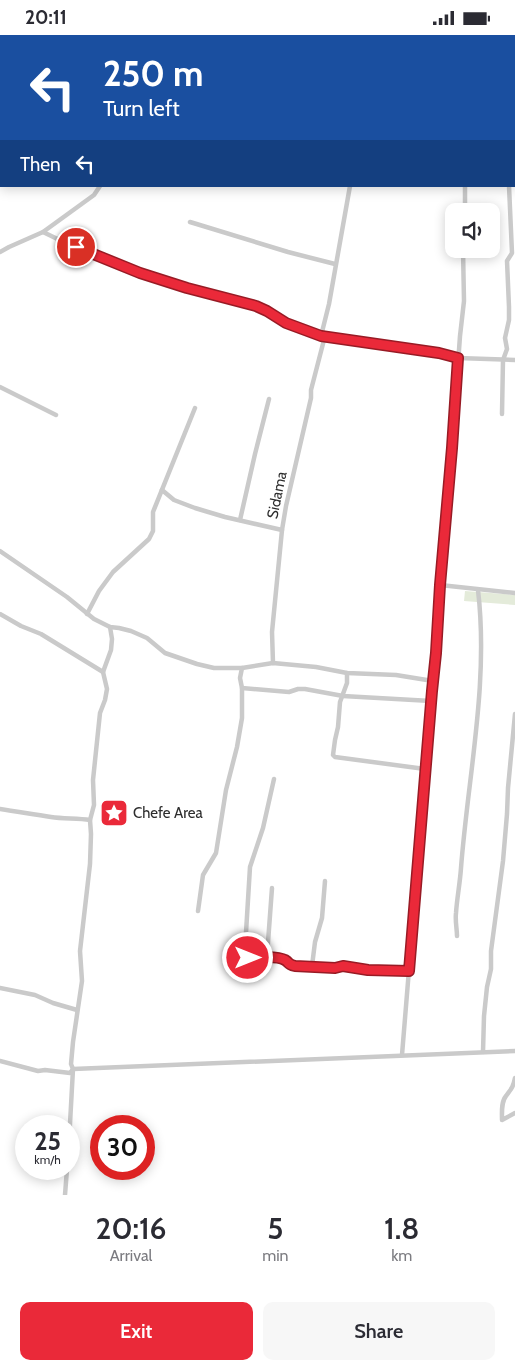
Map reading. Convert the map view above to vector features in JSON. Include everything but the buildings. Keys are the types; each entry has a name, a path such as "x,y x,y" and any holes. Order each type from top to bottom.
{"street":[{"path":"0,252 43,232 94,195 99,187"},
{"name":"Sidama","path":"273,663 272,632 282,530 312,398 311,390 323,336 350,187"},
{"path":"464,203 465,187"},
{"path":"502,414 503,360 507,349 505,338 509,320 507,261 512,253 509,187"},
{"path":"190,222 288,252 335,264"},
{"path":"43,232 140,273 187,288 256,306 286,323 323,336 439,353 458,358 515,360"},
{"path":"402,1055 464,301 463,258"},
{"path":"0,387 56,415"},
{"path":"240,521 269,399"},
{"path":"87,614 99,591 113,572 150,539 153,531 153,512 195,408"},
{"path":"162,490 174,500 225,517 282,530"},
{"path":"0,551 67,597 94,619 110,627 132,631 148,638 166,653 177,658 214,668 242,669 273,663 316,667 347,673 396,675 433,681"},
{"path":"440,585 515,593"},
{"path":"457,936 456,913 466,809 476,740 481,621 478,590"},
{"path":"0,614 21,626 41,634 103,672"},
{"path":"71,1115 73,1069 71,1064 82,981 80,945 90,864 90,821 94,805 93,780 100,713 107,689 103,672 111,650 110,627"},
{"path":"198,911 203,875 216,853 226,790 237,747 242,718 240,678 242,669"},
{"path":"347,673 347,683 340,702 334,757 425,769"},
{"path":"242,688 289,692 305,689 343,696 431,701"},
{"path":"483,1052 484,1016 503,861 515,714"},
{"path":"274,779 263,828 250,867 245,949 248,958 267,956 285,960 289,964 409,971"},
{"path":"0,809 23,814 90,821"},
{"path":"312,966 315,942 322,918 325,881"},
{"path":"267,956 272,888"},
{"path":"0,987 35,995 77,1010"},
{"path":"0,1061 38,1071 52,1070 70,1073 73,1069 515,1051"},
{"path":"515,1078 512,1089 504,1097 502,1120 515,1113"},
{"path":"65,1195 66,1180"}],"green space":[{"path":"465,591 515,595 515,605 464,601"}],"place":[{"name":"Chefe Area","path":"114,813"}],"route":[{"path":"76,247 140,273 187,288 256,306 286,323 321,336 439,353 458,358 436,653 409,971 368,970 343,966 335,968 295,966 287,964 285,960 267,956 248,958"}]}
